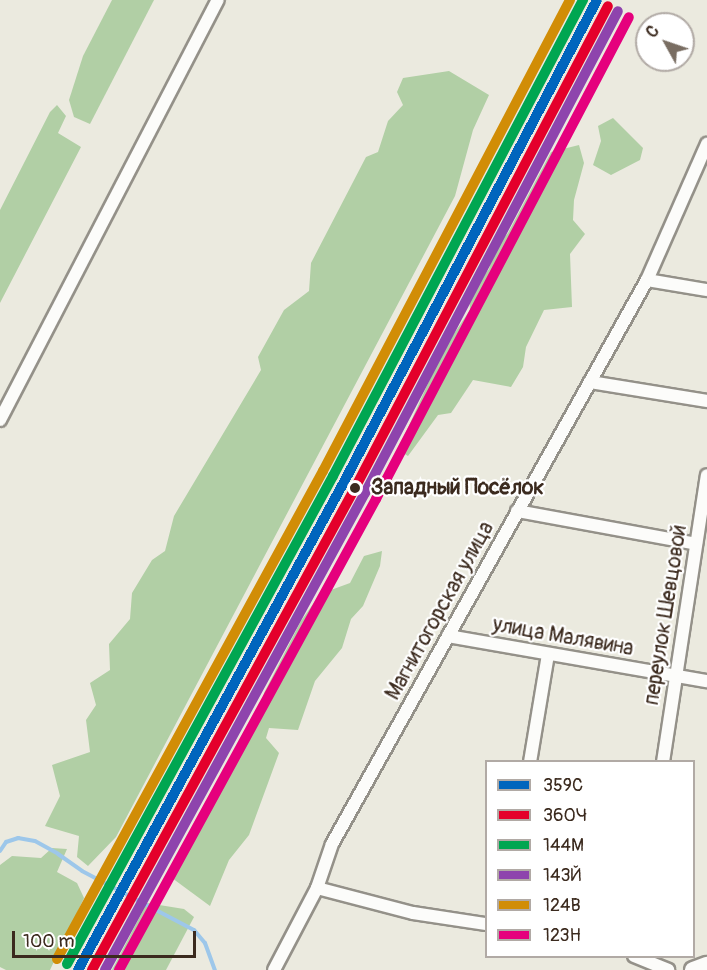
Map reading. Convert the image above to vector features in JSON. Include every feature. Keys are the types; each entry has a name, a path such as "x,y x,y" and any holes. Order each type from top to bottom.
{"street":[{"path":"0,420 218,0"},
{"name":"Магнитогорская улица","path":"274,970 317,888 332,844 647,280 706,150"},
{"path":"647,280 707,290"},
{"path":"590,382 707,401"},
{"name":"переулок Шевцовой","path":"663,760 707,475"},
{"path":"517,511 696,544"},
{"name":"улица Малявина","path":"448,636 707,681"},
{"path":"530,760 548,655"},
{"path":"317,888 413,913 485,924"},
{"path":"637,958 668,970"}],"green space":[{"path":"112,0 154,0 90,124 74,117 69,100 83,56"},
{"path":"449,71 489,95 473,130 455,196 116,837 88,866 77,857 79,836 45,826 60,796 52,765 90,752 86,720 96,705 90,683 110,670 109,644 130,619 132,593 152,560 165,551 174,516 261,370 258,357 284,310 309,291 311,263 366,157 378,152 388,121 403,105 397,92 403,78"},
{"path":"57,105 66,116 58,133 81,147 0,303 0,210 50,112"},
{"path":"613,118 643,148 640,160 611,175 593,165 601,141 598,126"},
{"path":"579,145 584,163 574,200 573,220 585,234 570,254 572,307 544,310 526,347 523,367 511,387 473,380 451,413 438,415 408,456 398,450 443,350 470,310 469,294 489,269 494,250 508,233 551,152"},
{"path":"382,551 380,566 363,606 351,619 342,648 315,681 298,730 269,728 266,738 279,753 249,835 229,860 210,906 172,878 178,859 191,842 243,736 261,711 264,693 301,621 320,594 350,583 364,556"},
{"path":"52,848 67,849 57,872 77,883 84,898 50,970 6,970 0,967 0,865 12,856 41,858"},
{"path":"147,903 184,909 194,917 166,970 112,970"}],"waterway":[{"path":"0,851 6,842 18,838 35,841 82,871 194,930 205,943 215,970"}],"transit line":[{"name":"124В","path":"57,959 323,471 570,0"},
{"name":"144М","path":"67,964 333,476 583,0"},
{"name":"359С","path":"78,970 344,482 597,0"},
{"name":"360Ч","path":"92,970 355,488 608,6"},
{"name":"143Й","path":"105,970 365,493 618,11"},
{"name":"123Н","path":"119,970 376,499 629,17"}],"place":[{"name":"Западный Посёлок","path":"355,488"}]}
